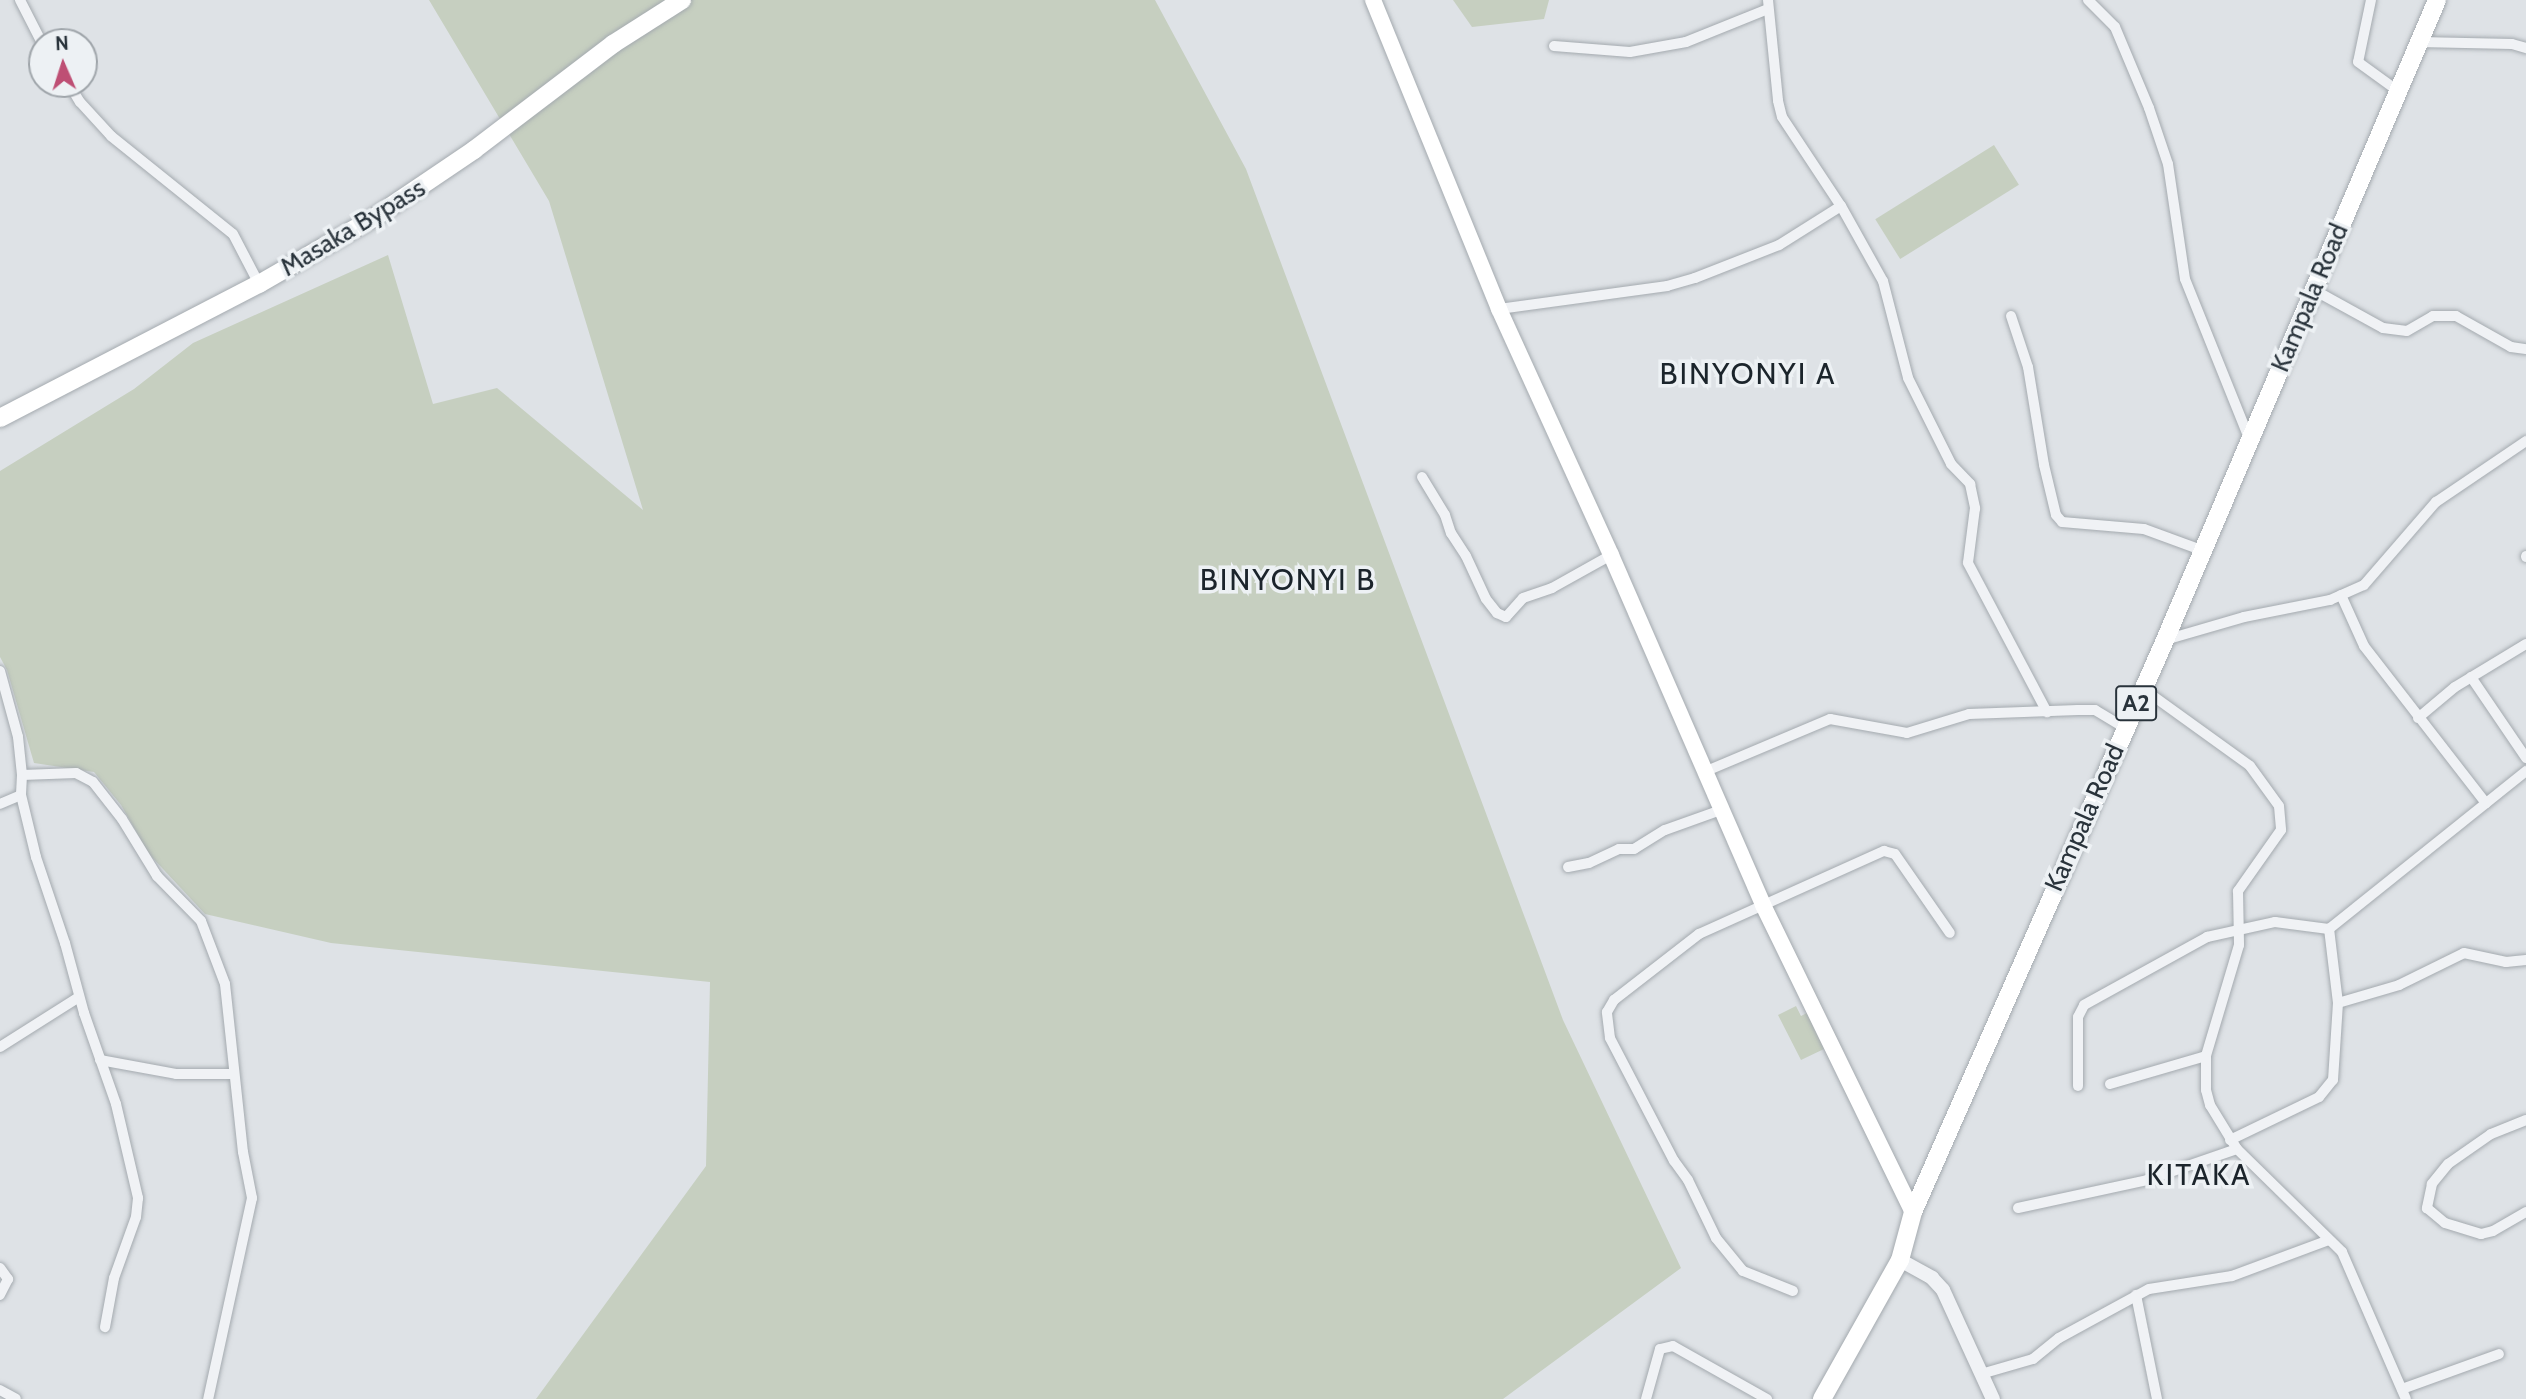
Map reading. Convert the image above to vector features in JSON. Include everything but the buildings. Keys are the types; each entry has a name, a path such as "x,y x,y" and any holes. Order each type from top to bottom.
{"main road":[{"name":"Masaka Bypass","path":"0,418 259,284 375,217 438,176 613,44 682,0"},
{"path":"1373,0 1499,309 1611,555 1763,905 1913,1212"},
{"name":"Kampala Road","path":"1822,1399 1900,1260 1913,1212 2165,640 2437,0"}],"street":[{"path":"20,0 34,28"},
{"path":"2088,0 2118,34 2149,108 2168,164 2185,279 2249,438"},
{"path":"2371,0 2358,62 2398,91"},
{"path":"1554,46 1630,52 1686,42 1768,4 1782,117 1842,205 1883,281 1908,378 1951,464 1970,484 1975,508 1967,552 1968,563 2047,712"},
{"path":"2419,42 2512,44 2526,47"},
{"path":"78,98 111,136 233,233 259,284"},
{"path":"1499,309 1667,286 1695,278 1779,245 1842,205"},
{"path":"2314,290 2384,328 2407,331 2433,316 2456,316 2511,346 2526,349"},
{"path":"2011,316 2028,367 2044,465 2056,514 2062,522 2144,529 2201,550"},
{"path":"2165,640 2341,595 2364,585 2437,502 2526,441"},
{"path":"1422,477 1445,515 1451,533 1466,556 1482,593 1497,613 1506,617 1523,598 1552,588 1611,555"},
{"path":"2341,595 2364,646 2486,803"},
{"path":"2418,718 2471,677 2526,644"},
{"path":"0,671 18,737 22,775 20,795 79,997 116,1104 139,1207 114,1278 105,1328"},
{"path":"2471,677 2526,758"},
{"path":"2142,688 2250,766 2279,806 2281,830 2238,891 2239,945 2206,1056 2206,1090 2210,1105 2234,1144 2342,1252 2404,1394 2499,1354"},
{"path":"1704,772 1830,719 1907,733 1969,714 2095,710 2125,728"},
{"path":"2078,1086 2078,1017 2084,1005 2192,944 2240,928 2288,922 2329,929 2526,771"},
{"path":"22,775 76,773 93,782 121,819 157,876 201,921 226,984 243,1153 252,1198 208,1399"},
{"path":"0,804 20,795"},
{"path":"1568,867 1589,863 1619,849 1634,849 1665,830 1721,810"},
{"path":"1793,1291 1743,1271 1716,1238 1688,1180 1653,1122 1610,1038 1606,1012 1614,1000 1699,934 1884,851 1895,854 1950,933"},
{"path":"2018,1208 2147,1180 2234,1144 2326,1091 2333,1080 2338,1003 2329,929"},
{"path":"2338,1003 2399,985 2463,953 2505,962 2526,960"},
{"path":"0,1047 79,997"},
{"path":"2110,1084 2206,1056"},
{"path":"100,1059 176,1074 234,1074"},
{"path":"2526,1120 2491,1134 2448,1164 2432,1184 2427,1208 2445,1223 2481,1234 2493,1231 2526,1212"},
{"path":"1981,1374 2033,1359 2059,1338 2149,1289 2232,1276 2329,1240"},
{"path":"1900,1260 1932,1278 1943,1290 1993,1399"},
{"path":"0,1268 8,1279 0,1295"},
{"path":"2136,1295 2157,1399"},
{"path":"1646,1399 1660,1349 1672,1346 1767,1399"},
{"path":"0,1390 16,1399"}],"green space":[{"path":"429,0 1155,0 1246,169 1563,1020 1681,1268 1503,1399 536,1399 706,1166 710,982 331,943 205,914 149,854 121,805 94,772 34,763 7,670 0,657 0,471 134,389 193,343 388,255 433,404 497,388 643,510 549,201"},
{"path":"1453,0 1549,0 1544,19 1472,27"},
{"path":"1994,145 2019,185 1900,259 1875,219"},
{"path":"1796,1006 1801,1016 1807,1013 1824,1049 1801,1060 1778,1015"}],"district":[{"name":"BINYONYI A","path":"1748,374"},
{"name":"BINYONYI B","path":"1288,580"},
{"name":"KITAKA","path":"2199,1175"}]}
